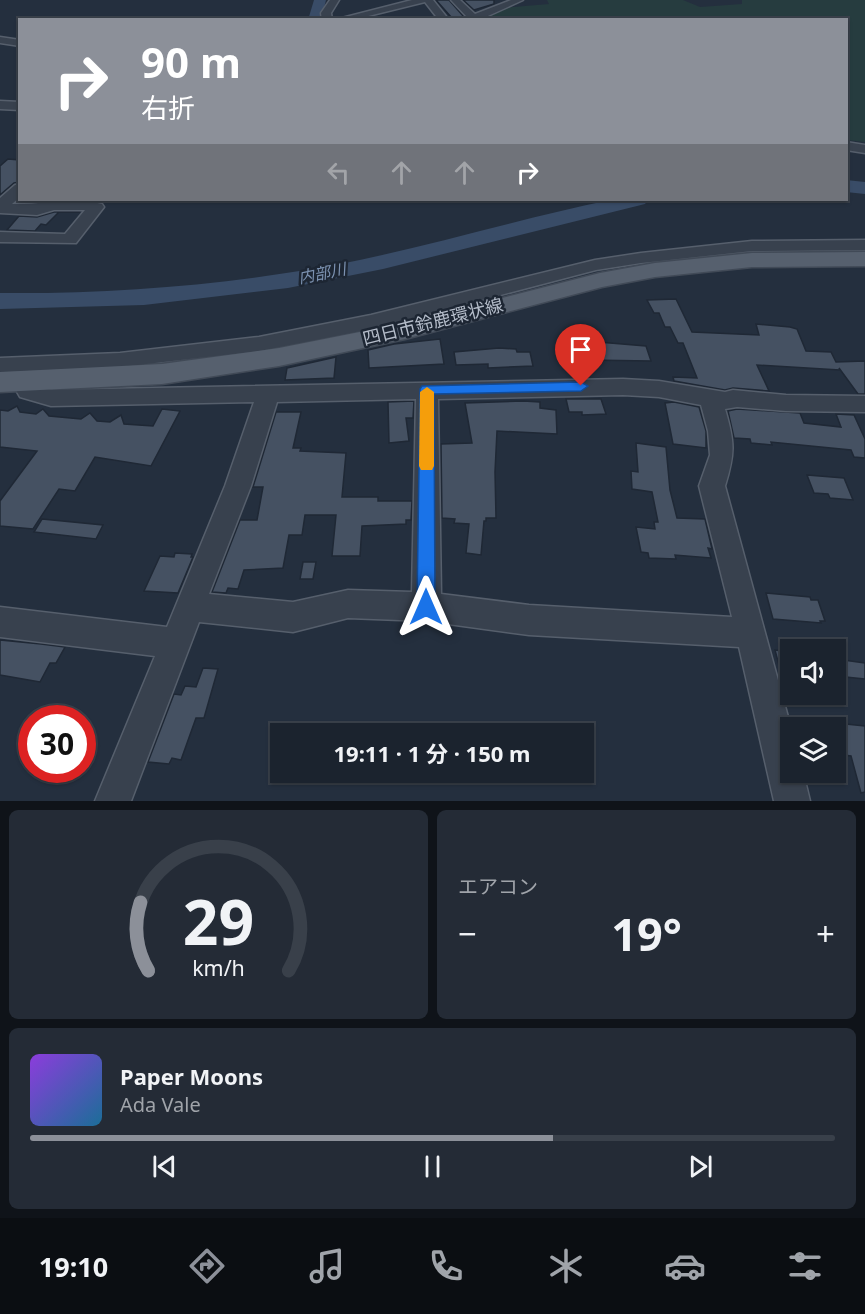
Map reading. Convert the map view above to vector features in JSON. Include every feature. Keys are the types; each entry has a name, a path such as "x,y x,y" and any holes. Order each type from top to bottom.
{"main road":[{"name":"四日市鈴鹿環状線","path":"11,382 162,374 279,357 405,331 600,280 655,270 752,260 865,258"}],"street":[{"path":"327,18 326,13 334,0"},
{"path":"355,15 362,0"},
{"path":"345,18 426,0 443,18"},
{"path":"455,0 470,18"},
{"path":"474,18 519,0"},
{"path":"0,40 18,43"},
{"path":"0,105 18,105"},
{"path":"848,146 865,149"},
{"path":"0,207 18,190"},
{"path":"0,207 37,210 52,205 80,204 96,207 70,239 0,237"},
{"path":"0,364 120,360 259,344 371,322 595,265 641,258 752,246 865,245"},
{"path":"11,382 28,391 51,398 623,387 659,389 729,401 733,398 786,404 865,404"},
{"path":"426,607 427,389"},
{"path":"113,801 238,486 267,394"},
{"path":"711,398 720,431 722,455 712,486 752,633 792,801"},
{"path":"190,607 293,617 348,604 426,607 529,620 752,633"},
{"path":"0,622 175,643"}],"green space":[{"path":"547,0 683,0 700,7 742,4 742,0 865,0 865,142 848,140 848,18 483,18 501,8 549,4"}],"building":[{"path":"436,0 449,0 464,17 452,18"},
{"path":"463,0 494,0 494,4 474,10"},
{"path":"8,159 18,160 18,182 0,195 0,166"},
{"path":"59,212 46,225 41,224 35,231 7,230 19,216 37,217"},
{"path":"676,299 692,332 759,335 756,324 790,327 797,329 806,351 831,352 836,362 865,361 865,394 858,394 839,368 840,370 757,365 769,391 733,388 725,390 674,381 673,377 697,378 683,343 678,343 670,327 665,327 659,313 654,313 647,300"},
{"path":"440,339 444,364 369,368 368,350 394,344"},
{"path":"586,341 646,346 651,361 588,360 591,367 576,367 572,348 575,348 574,343 587,343"},
{"path":"499,348 530,352 533,366 488,368 488,364 456,365 454,352"},
{"path":"336,357 334,378 285,380 287,368"},
{"path":"566,399 601,399 606,414 582,415 582,412 569,412"},
{"path":"414,401 413,418 406,418 409,441 389,443 388,402"},
{"path":"540,402 540,408 556,410 557,434 497,431 496,518 486,518 484,521 481,555 466,553 469,524 454,523 455,519 442,518 441,444 472,443 465,403"},
{"path":"674,402 699,407 706,431 706,448 673,444 665,403"},
{"path":"17,406 20,412 36,414 43,409 49,416 81,419 90,413 97,421 110,422 121,415 124,424 153,426 162,409 180,411 151,466 95,457 75,491 59,489 33,529 0,526 0,501 37,451 0,447 0,410 8,411"},
{"path":"737,409 800,413 804,423 841,427 836,414 854,415 865,439 865,458 854,457 851,450 771,442 772,445 751,443 750,439 734,438 728,411"},
{"path":"276,412 301,412 293,448 301,448 300,451 346,453 342,497 378,497 378,501 412,501 411,520 406,520 406,524 362,526 360,556 332,556 336,515 305,515 302,535 289,535 283,568 244,570 238,589 228,588 226,593 212,592 240,520 257,520 263,487 253,487"},
{"path":"636,443 666,447 670,490 677,518 705,519 712,549 708,548 711,558 675,555 676,559 649,558 648,553 641,552 636,527 655,529 654,522 658,522 652,492 632,489 631,471 638,472"},
{"path":"807,475 844,478 853,500 830,498 828,494 814,493"},
{"path":"42,519 103,525 96,539 34,532"},
{"path":"175,553 192,554 191,557 193,557 178,593 144,591 160,556 174,557"},
{"path":"303,562 316,562 313,579 300,579"},
{"path":"766,593 810,597 811,600 818,600 825,621 820,621 821,623 773,619"},
{"path":"0,640 65,647 56,663 50,663 40,682 0,675"},
{"path":"775,650 780,651 780,669"},
{"path":"846,660 865,663 865,679 846,677"},
{"path":"203,668 218,669 204,718 196,718 181,760 172,758 169,764 148,762 174,694 181,695 185,686 196,687"},
{"path":"846,724 865,726 865,792 861,793 851,756 846,755"}],"waterway":[{"path":"315,18 320,0"},
{"name":"内部川","path":"848,186 865,188"},
{"name":"内部川","path":"0,301 144,297 288,280 383,262 633,201"}],"slow traffic":[{"path":"427,392 427,466"}],"route":[{"path":"426,607 427,389 581,386"}]}
